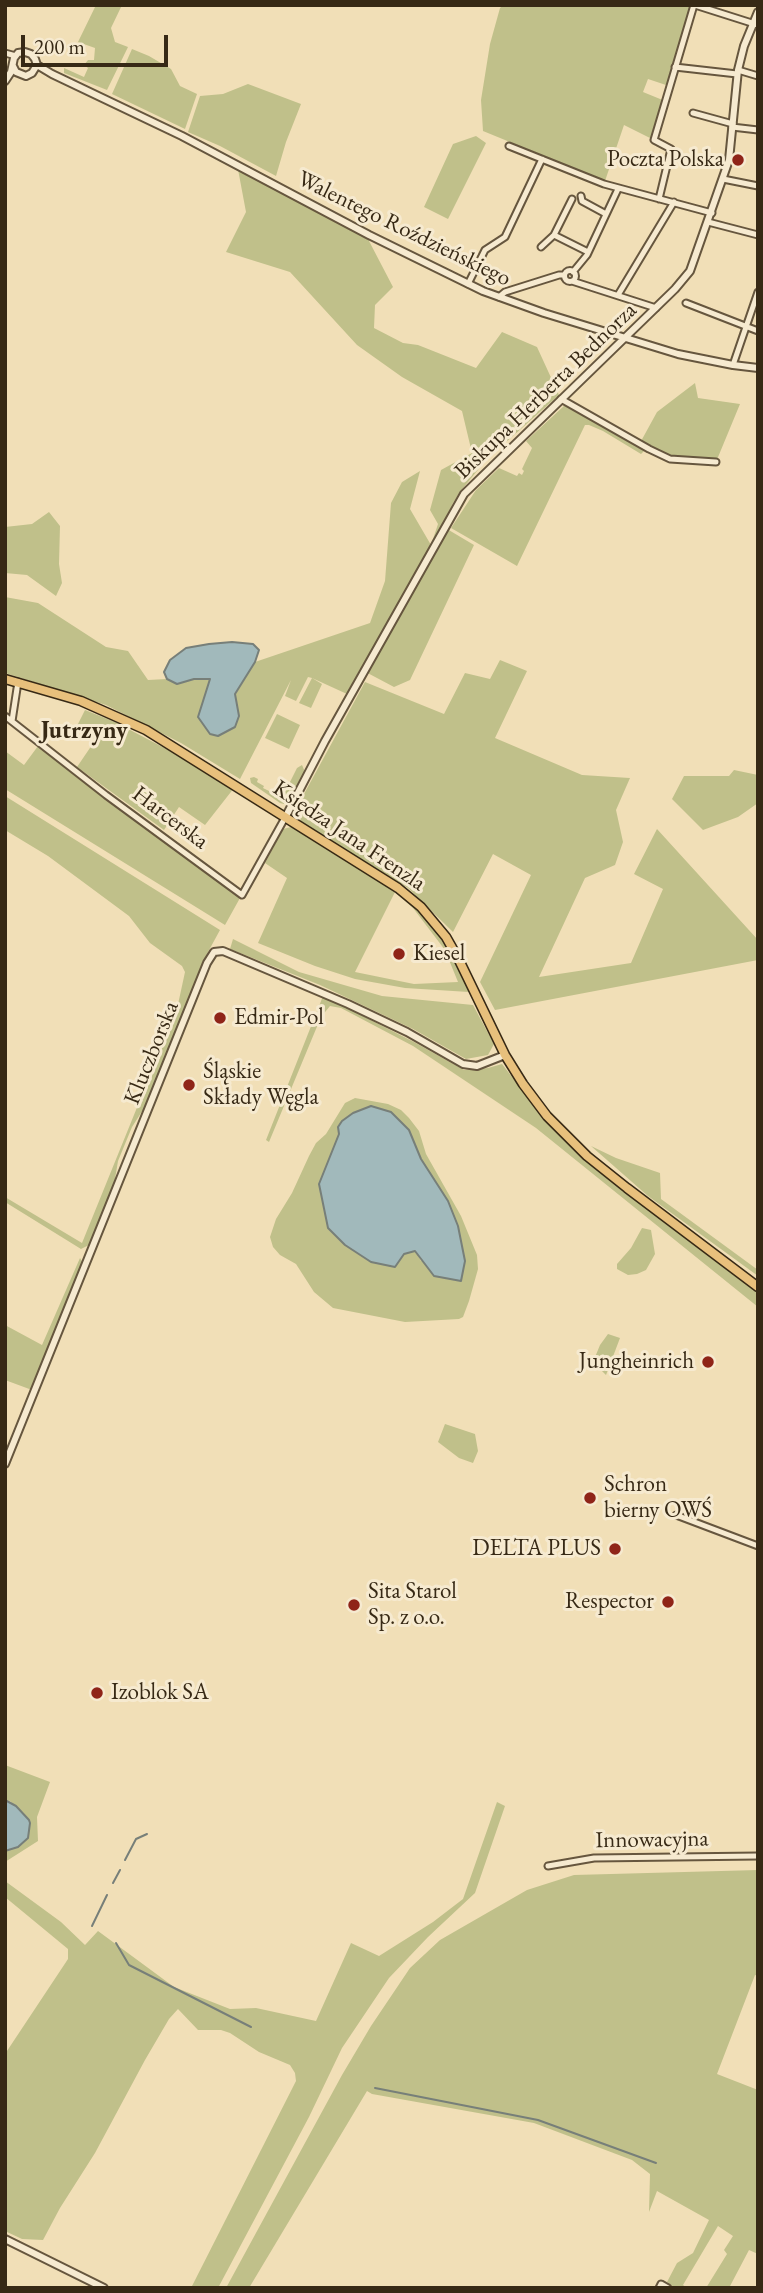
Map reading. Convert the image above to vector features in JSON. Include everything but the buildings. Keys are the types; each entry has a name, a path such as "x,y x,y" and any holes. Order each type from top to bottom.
{"main road":[{"path":"5,679 18,682"},
{"name":"Księdza Jana Frenzla","path":"18,682 81,701 146,730 398,888 421,907 446,937 505,1055 523,1084 565,1135 627,1188 758,1287"}],"street":[{"path":"659,199 671,149 654,140 695,5 755,24"},
{"name":"Biskupa Herberta Bednorza","path":"286,816 325,741 464,494 656,308 690,271 731,152 738,72 758,12"},
{"path":"22,52 34,56 37,65 33,73 6,81 14,62 22,52"},
{"path":"5,53 14,62 19,75"},
{"path":"5,58 14,62"},
{"name":"Walentego Roździeńskiego","path":"37,65 182,136 369,235 499,298 624,339 704,360 758,368"},
{"path":"675,67 758,76"},
{"name":"Walentego Roździeńskiego","path":"33,73 52,74"},
{"path":"693,113 758,130"},
{"path":"509,146 618,188 712,213"},
{"path":"468,284 485,250 505,237 542,159"},
{"path":"723,179 758,187"},
{"path":"572,281 575,276 573,272 588,252 618,188"},
{"path":"580,197 582,201 606,214"},
{"path":"541,247 554,235 572,200"},
{"path":"618,295 674,202"},
{"path":"708,222 758,235"},
{"path":"554,235 588,252"},
{"path":"499,298 505,292 564,275 567,271 573,272"},
{"path":"564,275 567,281 656,308"},
{"path":"733,365 758,292"},
{"path":"686,303 758,331"},
{"path":"561,399 670,459 716,462"},
{"path":"12,721 18,682"},
{"name":"Harcerska","path":"5,716 106,795 242,895 286,816"},
{"name":"Kluczborska","path":"5,1464 207,963 214,952 223,951 348,1003 463,1064 477,1066 505,1055"},
{"path":"676,1515 758,1546"},
{"name":"Innowacyjna","path":"548,1866 594,1858 758,1856"},
{"path":"5,2239 104,2288"},
{"path":"659,2288 661,2284 668,2288"}],"green space":[{"path":"96,5 122,5 111,28 115,42 128,47 107,90 64,73 64,68 84,77 88,68 84,65 88,60 94,60 95,48 78,42"},
{"path":"503,5 694,5 669,86 648,79 643,92 665,101 654,140 624,125 605,181 483,131 481,100 490,44"},
{"path":"132,49 171,69 180,86 197,94 185,129 112,94"},
{"path":"248,84 301,104 276,176 188,132 200,96 223,94"},
{"path":"476,136 486,143 448,219 424,207 453,144"},
{"path":"237,164 369,235 369,241 393,287 375,305 374,328 403,343 418,345 476,368 502,332 537,347 559,395 486,460 453,503 442,526 474,545 410,680 394,687 360,669 347,694 308,677 296,701 285,696 291,680 240,779 181,743 106,705 5,673 5,597 38,603 106,647 128,651 148,680 167,679 177,684 194,679 210,679 235,695 255,662 370,623 385,581 391,503 402,482 420,471 410,509 431,545 438,524 430,510 441,470 472,453 462,411 402,377 357,345 290,272 226,252 246,212"},
{"path":"695,383 698,398 740,404 716,462 670,459 640,443 657,412"},
{"path":"565,405 644,451 641,454 603,431 585,425 517,566 451,528 476,490 499,468 517,476 519,473 522,475 532,448 526,441"},
{"path":"49,512 60,526 59,564 62,583 56,596 27,575 5,573 5,527 32,524"},
{"path":"500,660 527,671 495,738 582,775 630,778 616,810 623,842 615,865 585,878 539,977 631,963 663,889 634,874 657,829 758,940 758,960 495,1010 480,982 531,875 493,854 453,932 408,888 302,823 298,805 365,682 444,714 465,673 490,679"},
{"path":"312,678 322,684 311,708 299,703"},
{"path":"85,710 115,722 234,788 205,825 179,807 164,830 77,767 96,739 77,726"},
{"path":"277,714 300,725 289,749 265,738"},
{"path":"38,746 240,898 225,925 5,789 5,751 24,765"},
{"path":"302,765 305,772 288,802 284,804 251,783 250,778 254,777 263,788 273,793 276,788 290,791 292,786 289,784 297,768"},
{"path":"734,770 758,775 758,803 738,817 703,830 672,799 684,776 729,776"},
{"path":"5,796 220,930 208,952 148,1102 132,1127 118,1161 114,1185 89,1245 81,1249 5,1202 5,1197 82,1243 177,1009 185,972 182,966 150,943 129,916 48,856 5,830"},
{"path":"299,828 396,890 416,906 448,948 469,992 405,988 355,979 258,943 287,878 265,863 283,829","holes":["395,892 413,908 445,950 458,982 414,984 355,972"]},
{"path":"233,939 299,972 382,996 473,1005 494,1044 488,1055 466,1059 413,1029 320,985 230,949"},
{"path":"323,996 464,1070 502,1064 536,1108 573,1148 758,1292 758,1307 536,1128 413,1046 341,1008 330,1006 321,1017 269,1142 266,1140"},
{"path":"355,1098 388,1104 401,1110 419,1131 426,1154 461,1216 477,1255 478,1269 463,1317 405,1322 333,1308 314,1292 296,1264 280,1255 273,1247 270,1237 276,1219 316,1143 326,1134 345,1103","holes":["409,1130 421,1159 448,1201 465,1261 421,1261 416,1251 404,1254 319,1184 339,1134"]},
{"path":"591,1146 660,1173 661,1199 758,1270 758,1276 648,1196"},
{"path":"642,1228 651,1230 655,1254 646,1270 628,1275 617,1269 617,1264 631,1248"},
{"path":"80,1258 83,1263 32,1390 5,1380 5,1325 42,1345"},
{"path":"608,1334 620,1338 606,1375 593,1362"},
{"path":"445,1424 475,1434 478,1451 473,1463 459,1458 438,1442"},
{"path":"5,1765 50,1782 37,1817 38,1841 5,1862 5,1851 18,1847 28,1838 30,1823 10,1801 5,1800"},
{"path":"497,1802 505,1806 475,1893 389,1978 342,2048 309,2117 218,2288 191,2288 296,2081 295,2073 290,2065 259,2052 230,2033 221,2030 198,2030 178,2009 169,2019 145,2060 95,2153 43,2240 22,2239 5,2231 5,2054 68,1959 68,1949 5,1897 5,1881 61,1922 85,1945 98,1931 174,1987 230,2009 256,2008 316,2021 351,1943 379,1956 433,1922 463,1899"},
{"path":"758,1870 758,1976 755,1975 717,2074 758,2090 758,2254 749,2250 729,2288 706,2288 727,2254 724,2250 733,2236 718,2226 683,2285 687,2288 675,2288 667,2282 677,2263 693,2253 709,2220 657,2191 649,2212 650,2174 632,2160 534,2123 367,2091 249,2288 226,2288 371,2026 410,1968 440,1940 527,1890 574,1875"}],"water":[{"path":"232,642 253,644 259,650 255,662 235,694 239,716 235,727 218,736 210,734 198,717 210,679 194,679 177,684 167,679 164,672 170,660 186,648"},
{"path":"371,1106 391,1112 409,1130 421,1159 448,1201 458,1226 465,1261 461,1281 434,1276 415,1251 404,1254 395,1267 371,1262 345,1245 328,1228 319,1184 339,1134 338,1127 353,1113"},
{"path":"5,1800 16,1806 30,1823 28,1838 18,1847 5,1851"}],"waterway":[{"path":"125,1860 136,1839 147,1834"},
{"path":"113,1883 120,1870"},
{"path":"92,1926 107,1895"},
{"path":"116,1943 129,1965 251,2027"},
{"path":"375,2088 538,2120 656,2163"}],"place":[{"name":"Poczta Polska","path":"738,160"},
{"name":"Kiesel","path":"399,954"},
{"name":"Edmir-Pol","path":"220,1018"},
{"name":"Śląskie Składy Węgla","path":"189,1085"},
{"name":"Jungheinrich","path":"708,1362"},
{"name":"Schron bierny OWŚ","path":"590,1498"},
{"name":"DELTA PLUS","path":"615,1549"},
{"name":"Respector","path":"668,1602"},
{"name":"Sita Starol Sp. z o.o.","path":"354,1605"},
{"name":"Izoblok SA","path":"97,1693"}],"district":[{"name":"Jutrzyny","path":"84,731"}]}
